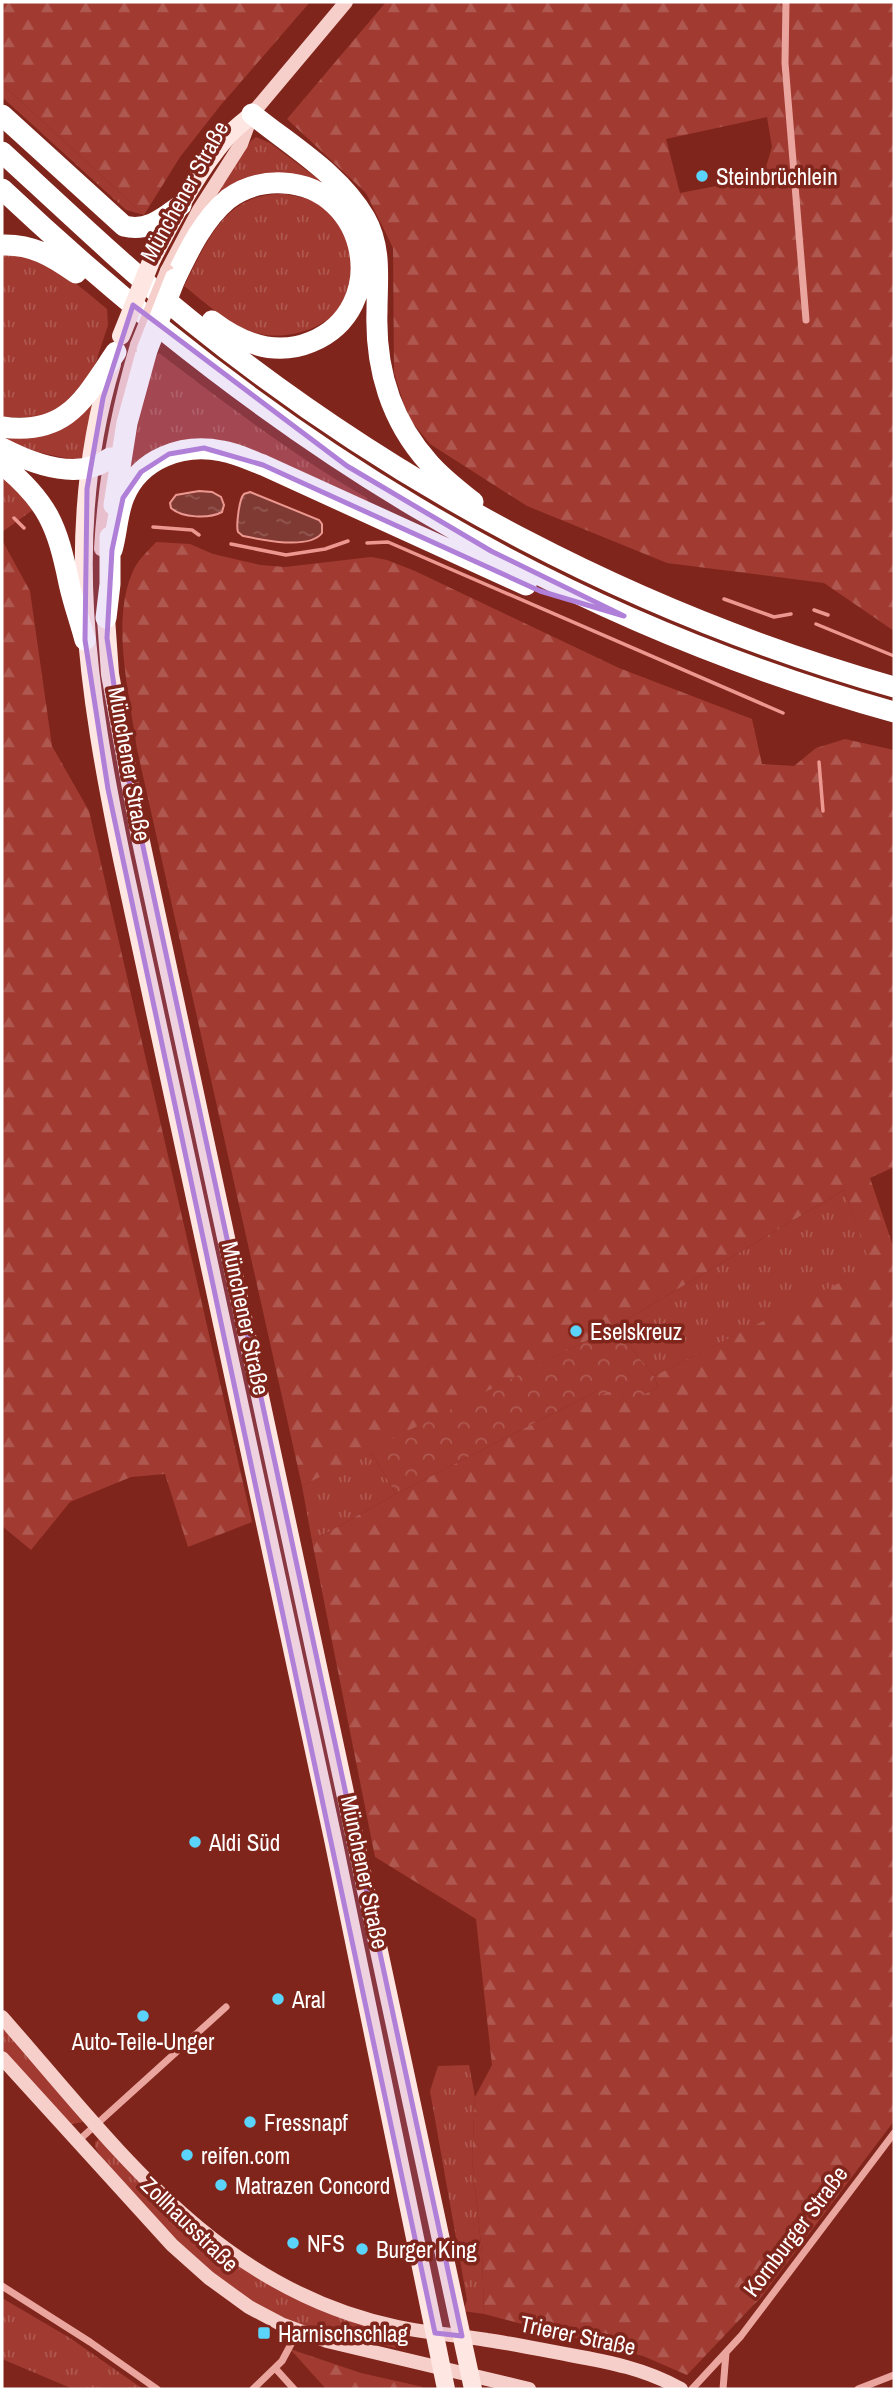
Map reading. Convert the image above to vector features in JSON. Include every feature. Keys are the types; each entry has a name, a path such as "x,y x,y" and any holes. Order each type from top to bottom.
{"highway":[{"path":"252,114 337,181 366,219 375,240 378,259 377,347 391,404 406,433 427,461 506,531"},
{"path":"2,116 124,226 148,227 181,205"},
{"path":"2,152 69,214 168,282 197,310 243,341 265,347 290,348 321,337 343,318 357,293 362,261 358,242 349,223 338,208 324,196 296,184 264,183 253,186 234,195 211,217 195,239 168,282 130,346 82,403 65,416 31,428 2,427"},
{"path":"2,189 118,293 234,386 347,466 471,540 624,617 699,648 801,685 894,712"},
{"path":"2,245 24,245 42,251 76,273 118,293"},
{"path":"168,282 189,320 246,364 411,477 506,531 639,596 739,636 894,687"},
{"path":"106,618 110,584 106,549 127,423 130,346"},
{"path":"2,448 53,467 89,468 101,465 110,457"},
{"path":"111,514 134,481 159,458 191,449 222,451 263,465 540,591 624,617"},
{"path":"2,464 26,485 73,549 69,583 85,640"}],"main road":[{"path":"252,114 346,2"},
{"name":"Münchener Straße","path":"111,514 110,457 130,346 152,259 181,205 228,136 252,114"},
{"name":"Münchener Straße","path":"168,282 199,210 241,144 252,114"},
{"name":"Münchener Straße","path":"73,549 85,513 89,468 101,407 130,346"},
{"name":"Münchener Straße","path":"106,618 110,674 118,727 145,863 472,2383"},
{"name":"Münchener Straße","path":"85,640 94,712 110,801 336,1851 446,2389"},
{"name":"Zollhausstraße","path":"2,2017 147,2181 211,2240 248,2266 282,2286 350,2313 389,2325 462,2336"},
{"name":"Zollhausstraße","path":"2,2058 172,2245 249,2307 298,2331 351,2348 443,2370 472,2383"},
{"name":"Trierer Straße","path":"462,2336 618,2364 681,2389"},
{"path":"472,2383 529,2389"}],"street":[{"path":"786,2 785,62 806,320"},
{"path":"78,2141 226,2007"},
{"name":"Kornburger Straße","path":"692,2389 726,2353 894,2133"},
{"path":"2,2286 157,2389"},
{"path":"253,2389 287,2354 298,2331"},
{"path":"723,2389 726,2353"},
{"path":"275,2368 294,2389"},
{"path":"858,2389 894,2375"}],"highlighted area":[{"path":"133,305 347,466 491,551 624,616 540,591 263,465 204,448 169,454 141,472 123,498 112,550 107,638 126,767 462,2336 435,2333 108,789 85,640 87,489 103,398"}],"green space":[{"path":"2,2 310,2 220,106 180,157 144,215 2,84"},
{"path":"386,2 894,2 894,631 824,583 667,563 527,506 430,444 408,417 394,373 393,248 366,193 287,119","holes":["767,117 772,147 763,177 680,193 666,139"]},
{"path":"2,84 144,215 126,210 2,97"},
{"path":"256,137 270,143 326,185 306,181 204,211 251,141"},
{"path":"285,194 312,201 334,219 348,245 352,274 343,303 327,320 292,334 267,335 236,325 184,286 211,236 233,210 264,195"},
{"path":"2,253 32,259 46,265 71,280 107,309 108,325 93,371 60,409 40,417 2,417"},
{"path":"159,353 261,429 367,498 368,502 222,441 206,439 193,439 171,445 130,475 133,431 155,356"},
{"path":"91,406 94,407 83,456 79,461 37,452 2,439 2,433 80,416"},
{"path":"2,473 34,509 2,532"},
{"path":"2,540 30,591 52,746 89,811 252,1522 188,1547 165,1474 131,1477 70,1502 31,1550 2,1526"},
{"path":"156,542 190,544 213,554 260,565 285,567 371,557 387,560 619,668 752,719 762,764 794,766 816,748 845,739 894,750 894,1167 870,1178 894,1249 894,2121 762,2296 687,2375 643,2356 484,2314 482,2254 472,2159 475,2097 492,2065 476,1919 375,1857 312,1541 396,1494 597,1391 611,1390 621,1393 627,1403 658,1387 654,1376 871,1267 844,1190 614,1327 302,1486 137,749 130,705 122,633 123,609 127,587 135,567"},
{"path":"844,1190 872,1268 654,1376 614,1327"},
{"path":"614,1327 654,1376 658,1387 627,1404 621,1393 614,1396 611,1391 599,1396 597,1391 396,1494 370,1450"},
{"path":"370,1450 396,1494 312,1541 302,1486"},
{"path":"2,2022 86,2119 83,2122 72,2124 64,2119 2,2049"},
{"path":"469,2065 475,2097 472,2159 482,2254 484,2314 463,2311 467,2300 430,2091 438,2066"},
{"path":"99,2139 246,2270 405,2333 406,2350 297,2325 267,2312 240,2295 189,2253 144,2206 101,2157 95,2147 95,2142"},
{"path":"2,2298 70,2338 143,2389 73,2389 2,2359"},
{"path":"290,2349 361,2373 423,2389 326,2389"}],"water":[{"path":"212,492 221,497 224,505 222,512 210,516 196,516 182,514 171,508 170,503 176,495"},
{"path":"250,492 319,520 322,533 316,538 296,542 243,536 238,532 238,513 242,497"}],"waterway":[{"path":"14,518 24,528"},
{"path":"153,527 192,530 199,535"},
{"path":"231,544 286,555 325,549 348,541"},
{"path":"367,543 388,542 783,713"},
{"path":"724,599 774,617 791,614"},
{"path":"814,610 828,615"},
{"path":"816,624 894,656"},
{"path":"819,762 823,811"}],"place":[{"name":"Steinbrüchlein","path":"702,176"},
{"name":"Eselskreuz","path":"576,1331"},
{"name":"Aldi Süd","path":"195,1842"},
{"name":"Aral","path":"278,1999"},
{"name":"Auto-Teile-Unger","path":"143,2016"},
{"name":"Fressnapf","path":"250,2122"},
{"name":"reifen.com","path":"187,2155"},
{"name":"Matrazen Concord","path":"221,2185"},
{"name":"NFS","path":"293,2243"},
{"name":"Burger King","path":"362,2249"},
{"name":"Harnischschlag","path":"264,2333"}]}
